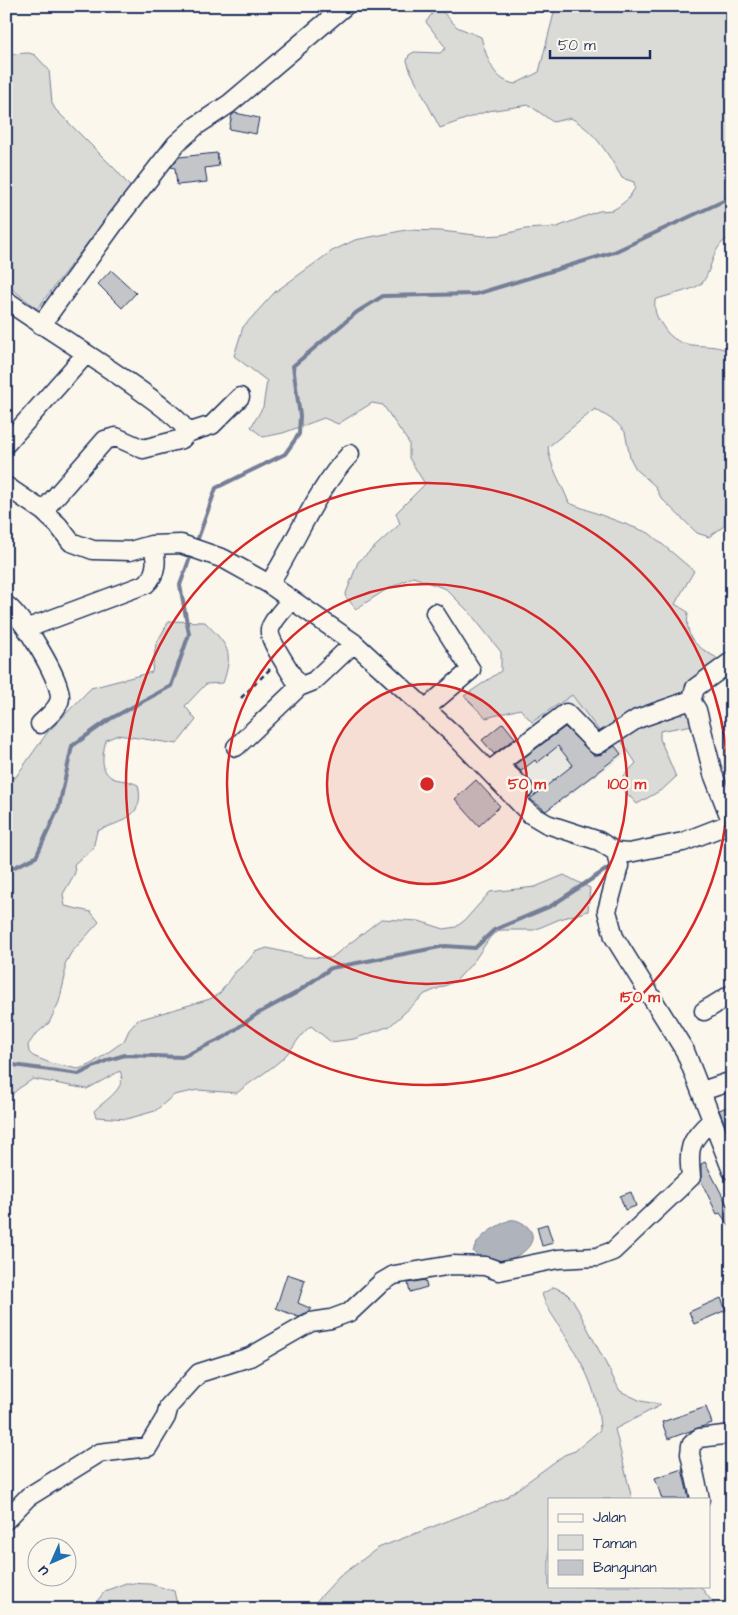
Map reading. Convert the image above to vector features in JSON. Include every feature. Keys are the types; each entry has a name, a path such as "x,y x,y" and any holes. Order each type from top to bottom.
{"street":[{"path":"41,325 176,144 196,126 229,104 345,6"},
{"path":"6,300 41,325 154,398 183,425 187,433"},
{"path":"6,444 86,354"},
{"path":"43,511 105,440 116,436 143,449 148,449 182,439 187,433 212,425 240,397"},
{"path":"269,584 288,555 323,488 350,454"},
{"path":"6,486 43,511 58,525 71,542 93,550 130,551 151,545 181,544 224,559 269,584 354,643 426,709 538,820 599,842 617,857"},
{"path":"28,628 146,584 153,578 156,569 154,549 151,545"},
{"path":"291,600 270,627 270,637 299,687"},
{"path":"6,605 28,628 60,696 57,706 40,724"},
{"path":"426,709 471,670 435,613"},
{"path":"236,747 299,687 314,681 354,643"},
{"path":"691,702 695,688 732,661"},
{"path":"492,774 566,713 597,745 637,719 661,709 691,702"},
{"path":"617,857 629,852 660,848 683,842 732,823 713,774 697,710 691,702"},
{"path":"492,774 503,771 524,789"},
{"path":"617,857 607,911 614,937 685,1051 732,1171"},
{"path":"704,1012 732,994"},
{"path":"702,1091 732,1081"},
{"path":"6,1520 28,1498 99,1453 148,1447 166,1417 169,1406 199,1373 218,1365 250,1357 311,1322 332,1319 350,1312 382,1282 394,1274 452,1265 486,1266 499,1271 558,1259 597,1257 613,1251 691,1177 689,1147 697,1134 711,1121"},
{"path":"700,1498 690,1454 691,1445 699,1438 732,1434"}],"path":[{"path":"241,698 282,657"}],"shaded area":[{"path":"571,695 603,735 617,733 629,752 539,817 490,762 532,722"},
{"path":"510,1220 524,1224 531,1232 532,1240 519,1255 496,1261 484,1259 473,1252 478,1241 483,1236"}],"green space":[{"path":"550,6 732,6 732,237 720,245 700,285 655,300 656,313 660,322 670,335 678,341 686,344 723,349 732,353 732,494 726,494 724,526 709,537 697,533 661,498 655,486 636,469 630,458 625,432 616,422 595,409 548,447 554,468 569,503 649,533 694,571 675,604 688,612 688,630 694,642 720,660 679,696 693,725 660,731 660,739 676,777 663,789 637,804 617,783 636,763 617,734 603,736 572,695 532,722 520,709 486,718 464,696 501,671 501,652 470,613 446,589 413,577 384,591 356,609 345,596 358,562 400,524 396,513 425,484 409,458 409,443 383,405 372,403 338,424 324,418 283,433 263,437 251,427 263,407 267,381 234,356 243,327 275,292 332,251 355,240 406,230 441,231 484,236 501,235 525,229 557,227 599,211 613,210 628,199 635,188 634,182 622,178 594,137 588,130 571,118 553,122 529,105 488,111 440,128 410,70 407,61 409,55 414,52 440,53 446,48 426,22 434,11 440,9 457,27 481,37 488,60 496,73 507,82 515,84 539,72 554,13"},
{"path":"29,53 35,55 49,70 52,103 55,109 117,171 141,200 131,219 101,250 89,241 37,309 6,284 6,54"},
{"path":"169,621 205,622 219,637 227,649 228,656 223,683 206,684 185,706 196,720 177,744 118,735 106,740 103,762 106,772 115,779 138,785 140,796 135,811 123,820 97,831 93,849 74,864 75,873 63,894 65,906 91,912 99,922 71,953 65,964 65,977 59,1002 49,1023 35,1035 28,1045 29,1052 33,1056 50,1063 78,1069 90,1065 124,1041 129,1030 138,1020 210,999 220,993 234,973 255,952 267,948 306,957 331,958 381,919 419,921 444,929 456,927 465,920 490,892 535,887 564,875 590,888 588,911 560,919 534,930 501,930 491,936 474,961 456,981 425,994 390,1026 354,1039 331,1042 311,1026 281,1060 237,1093 198,1090 174,1095 155,1111 127,1119 96,1117 94,1111 114,1093 121,1083 120,1071 87,1089 33,1079 6,1100 6,768 15,778 47,733 91,688 152,672 156,644"},
{"path":"554,1287 565,1292 573,1300 620,1391 641,1401 661,1405 615,1429 632,1498 548,1498 548,1588 702,1588 718,1609 309,1609 339,1577 378,1548 504,1499 564,1455 575,1451 600,1430 596,1401 588,1376 542,1294"},
{"path":"126,1583 150,1584 174,1591 178,1609 91,1609 105,1591"}],"building":[{"path":"235,113 259,118 256,134 229,129 232,115"},
{"path":"217,153 219,166 205,168 207,182 177,185 175,168 171,167 179,157"},
{"path":"111,270 136,293 122,308 98,284"},
{"path":"503,723 515,738 494,754 482,740"},
{"path":"565,727 593,755 602,754 615,746 621,754 546,811 530,799 573,765 558,746 537,763 535,760 521,771 514,765"},
{"path":"476,780 500,806 479,826 455,799"},
{"path":"732,1105 732,1137 730,1137 719,1110"},
{"path":"705,1162 732,1214 732,1230 720,1213 717,1214 701,1181 701,1164"},
{"path":"631,1192 636,1206 625,1210 620,1196"},
{"path":"547,1224 553,1243 542,1246 537,1227"},
{"path":"287,1274 305,1280 298,1303 312,1309 298,1317 276,1308"},
{"path":"425,1280 427,1287 410,1292 408,1283"},
{"path":"721,1298 726,1310 694,1324 689,1312"},
{"path":"706,1407 712,1423 668,1439 662,1422"},
{"path":"682,1469 689,1498 662,1498 655,1478"}],"waterway":[{"path":"196,544 216,488 285,454 299,434 300,416 293,366 357,312 383,296 476,294 614,252 732,197"},
{"path":"6,871 36,857 59,807 72,746 110,719 171,686 189,634 180,585 192,552"},
{"path":"6,1064 79,1074 108,1060 125,1055 182,1057 225,1037 257,1014 296,993 331,968 445,946 475,948 494,930 551,906 613,865"}]}
